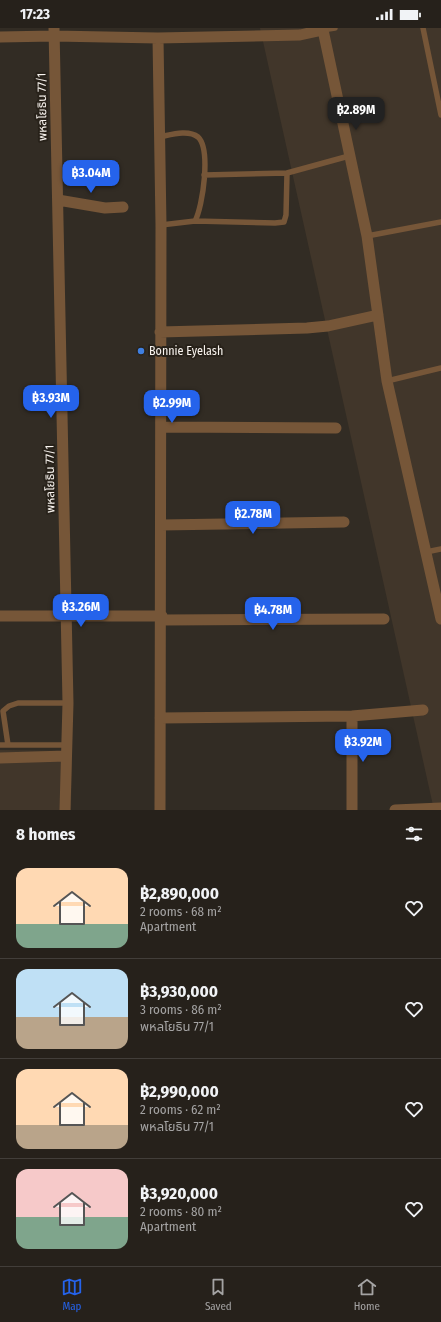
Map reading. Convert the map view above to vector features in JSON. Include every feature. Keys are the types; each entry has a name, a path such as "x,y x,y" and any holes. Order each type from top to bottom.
{"street":[{"path":"0,37 54,32 158,38 300,35 322,29 367,236 387,380 441,619"},
{"name":"พหลโยธิน 77/1","path":"54,32 68,703 65,810"},
{"path":"158,38 161,224 160,332 162,618 160,810"},
{"path":"58,200 105,208 122,207"},
{"path":"160,332 307,328 328,326 378,315"},
{"path":"161,427 336,428"},
{"path":"161,525 344,522"},
{"path":"0,616 384,619"},
{"path":"160,718 352,716 423,710"},
{"path":"352,716 352,810"},
{"path":"0,758 67,751"},
{"path":"395,810 441,808"}],"lane":[{"path":"322,29 335,28"},
{"path":"423,28 441,115"},
{"path":"159,137 188,132 198,137 204,146 204,194 196,221"},
{"path":"204,175 288,173 350,156"},
{"path":"161,224 196,221 284,222 286,215 288,173"},
{"path":"367,236 441,222"},
{"path":"387,380 441,368"},
{"path":"426,552 441,549"},
{"path":"8,745 3,711 9,706 18,703 68,703"},
{"path":"0,745 67,751"}],"shaded area":[{"path":"260,28 441,28 441,810 434,810"},
{"path":"0,750 72,751 71,810 0,810"}],"place":[{"name":"Bonnie Eyelash","path":"141,351"}]}
